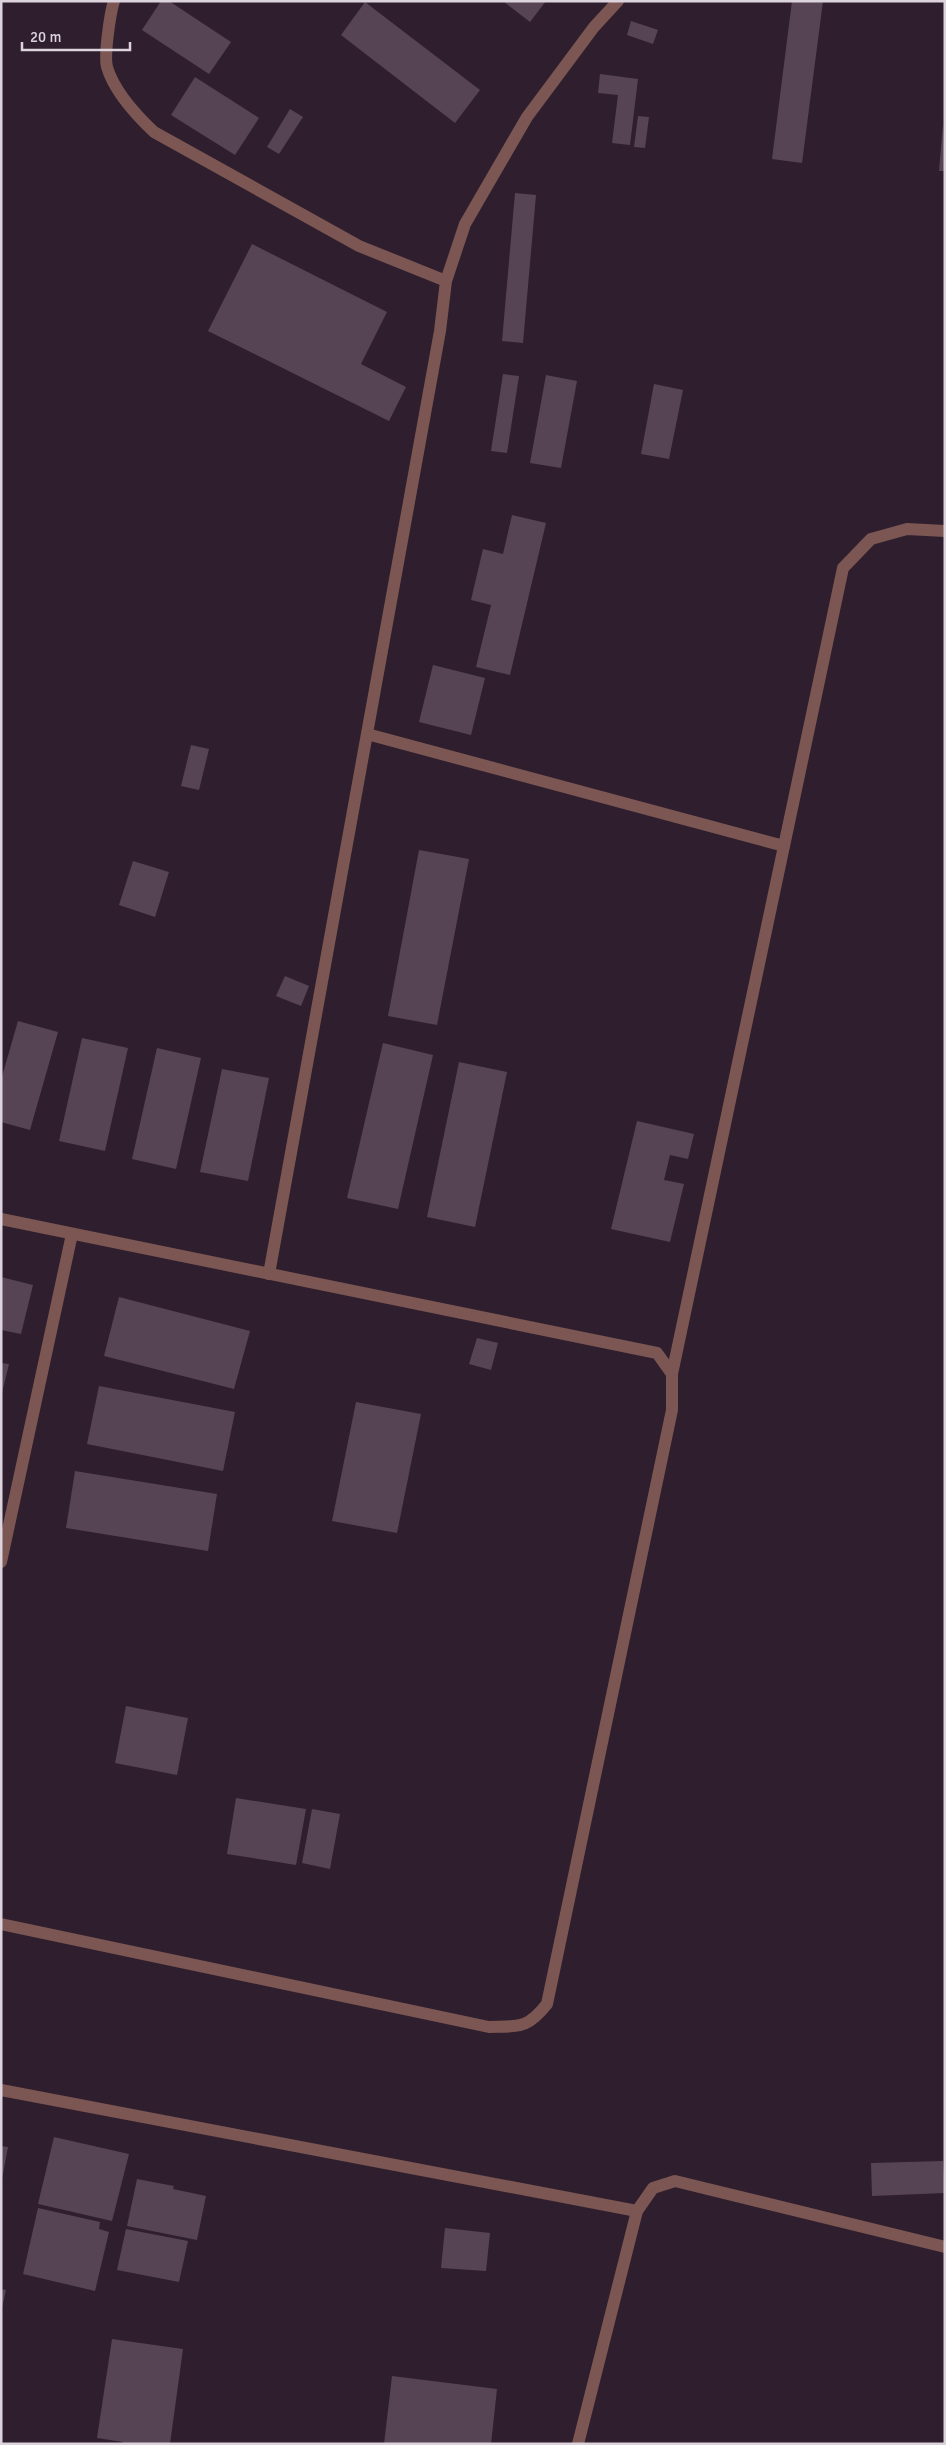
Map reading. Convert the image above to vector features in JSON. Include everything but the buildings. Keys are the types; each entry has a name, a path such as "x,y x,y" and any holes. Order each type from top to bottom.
{"street":[{"path":"114,1 110,14 106,66 129,108 154,132 359,246 446,281"},
{"path":"269,1274 440,331 446,281 465,224 527,117 594,27 618,1"},
{"path":"1,1924 489,2027 517,2026 534,2020 548,2004 672,1410 672,1374 843,568 872,539 907,529 945,531"},
{"path":"367,734 784,846"},
{"path":"1,1219 657,1353 672,1374"},
{"path":"1,1562 72,1234"},
{"path":"1,2090 637,2211"},
{"path":"578,2444 637,2211 653,2188 675,2181 945,2246"}]}
